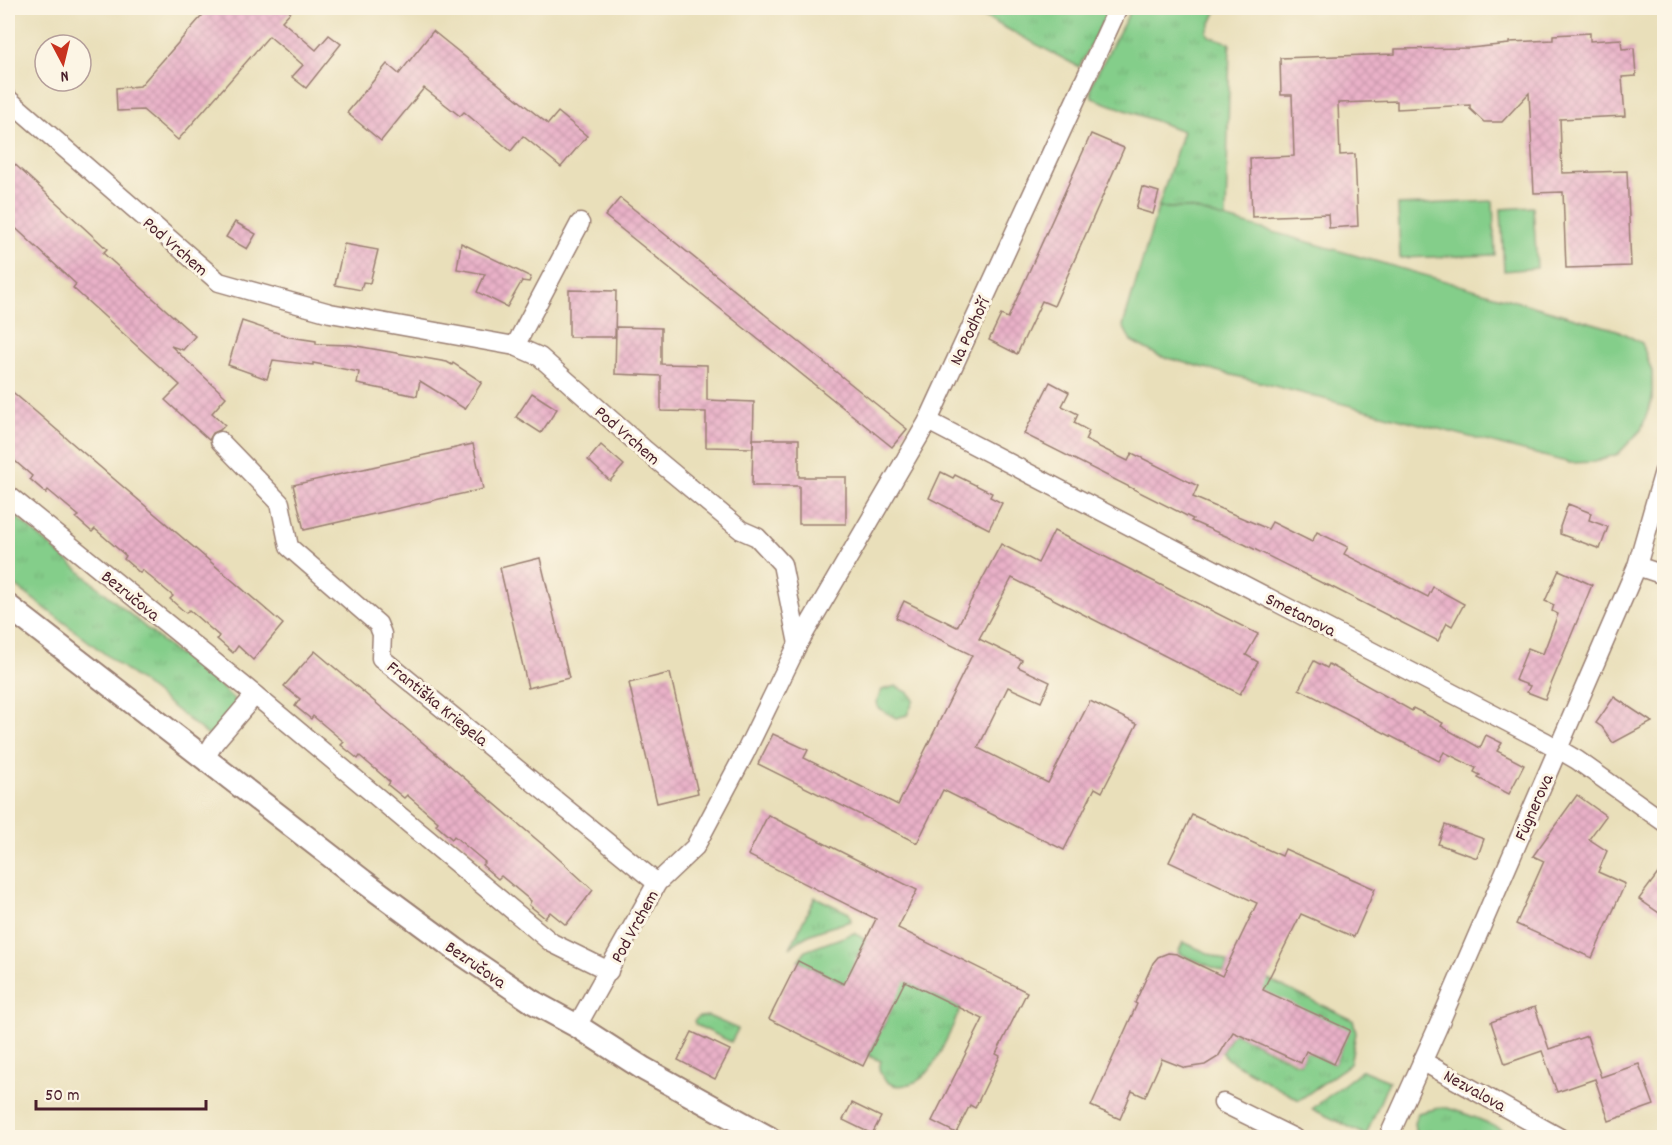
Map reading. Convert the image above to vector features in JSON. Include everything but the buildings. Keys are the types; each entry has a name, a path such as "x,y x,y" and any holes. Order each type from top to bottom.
{"street":[{"name":"Na Podhoří","path":"798,645 928,421 1118,8"},
{"name":"Pod Vrchem","path":"8,99 219,282 330,313 515,346 540,357 741,530 757,537 782,564 798,645 745,753 695,846 657,883 578,1026"},
{"path":"515,346 580,223"},
{"name":"Smetanova","path":"928,421 1546,742 1577,760 1665,822"},
{"name":"Františka Kriegela","path":"220,441 280,503 289,547 378,624 382,634 381,658 657,883"},
{"name":"Fügnerova","path":"1388,1137 1637,566 1665,471"},
{"name":"Bezručova","path":"8,495 255,695 552,943 609,971"},
{"path":"1637,566 1665,575"},
{"name":"Bezručova","path":"8,606 455,950 533,1002 578,1026 741,1131 769,1137"},
{"path":"205,758 214,743 255,695"},
{"name":"Nezvalova","path":"1422,1060 1560,1137"},
{"path":"1222,1102 1294,1137"}],"green space":[{"path":"968,8 1110,8 1079,67"},
{"path":"1132,8 1218,8 1207,32 1209,36 1230,43 1226,219 1189,208 1158,208 1183,131 1092,98 1093,81"},
{"path":"1493,201 1495,255 1400,258 1398,205"},
{"path":"1533,207 1537,268 1504,271 1501,209"},
{"path":"1158,208 1189,208 1617,330 1642,343 1652,372 1652,400 1641,430 1618,454 1594,462 1570,463 1159,356 1131,341 1123,326"},
{"path":"8,510 179,656 185,653 240,705 209,736 8,580"},
{"path":"896,686 909,693 914,700 907,715 896,718 878,708 877,701 882,690"},
{"path":"815,897 849,913 851,921 811,934 790,948"},
{"path":"854,933 866,940 857,957 867,962 854,989 798,961 805,951"},
{"path":"1183,942 1228,962 1224,972 1178,953"},
{"path":"1252,972 1353,1020 1356,1033 1350,1064 1299,1100 1227,1059 1222,1052 1233,1032 1296,1063 1301,1063 1306,1051 1334,1064 1349,1031 1246,983"},
{"path":"896,976 961,1008 941,1051 928,1072 912,1083 899,1086 887,1082 879,1069 881,1061 868,1056 892,1008"},
{"path":"708,1016 738,1029 731,1042 696,1025 694,1021 699,1017"},
{"path":"1362,1070 1389,1081 1366,1135 1312,1109"},
{"path":"1444,1107 1480,1119 1513,1137 1416,1137 1414,1123 1418,1113"}]}
